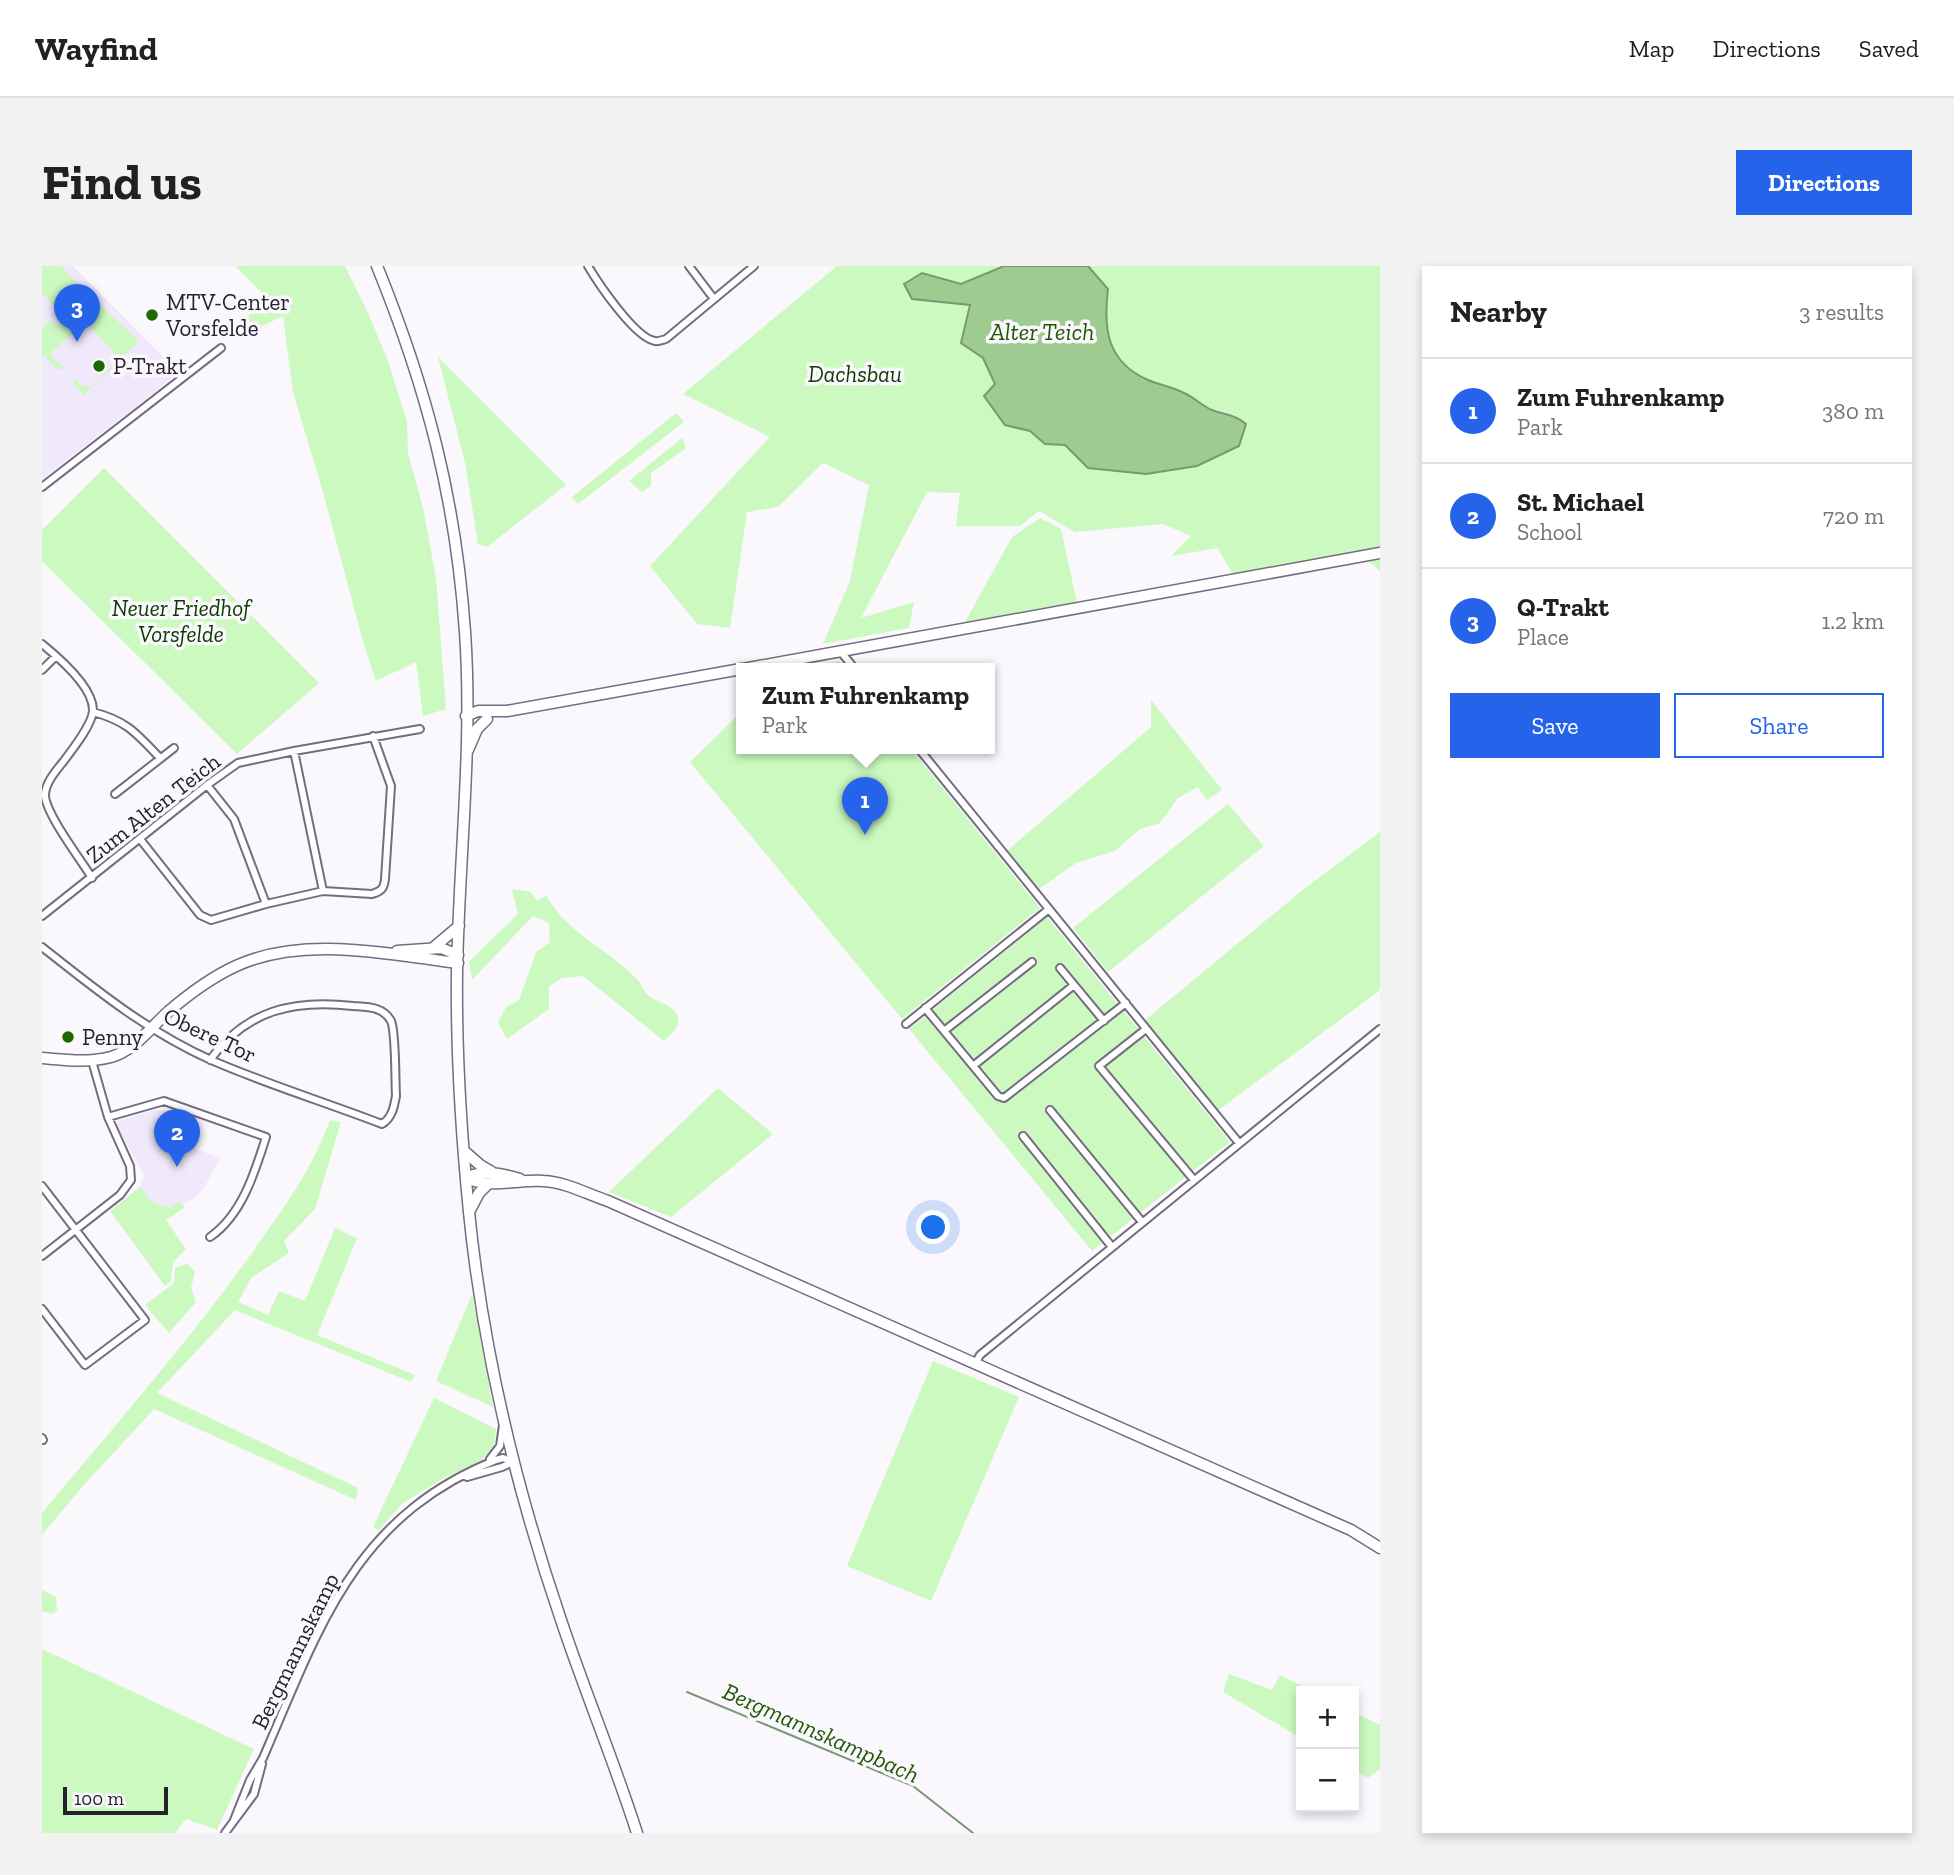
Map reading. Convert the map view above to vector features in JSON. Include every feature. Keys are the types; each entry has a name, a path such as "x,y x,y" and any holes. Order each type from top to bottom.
{"main road":[{"path":"377,266 413,359 444,470 461,584 466,716 458,926 458,1072 477,1284 492,1371 513,1462 561,1620 637,1833"},
{"path":"775,663 1380,553"},
{"path":"466,716 478,711 507,710 736,670"},
{"path":"466,716 476,720 487,719 507,710"},
{"path":"465,761 474,734 487,719"},
{"path":"433,948 458,926"},
{"path":"42,1058 92,1061 122,1053 179,1003 209,981 236,966 258,958 292,950 335,949 458,959"},
{"path":"376,953 447,949 458,959"},
{"path":"464,1151 480,1166 495,1174"},
{"path":"466,1178 474,1174 495,1174 555,1183 608,1201 1351,1530 1380,1548"},
{"path":"466,1178 476,1183 488,1184 523,1180"},
{"path":"469,1212 479,1193 488,1184"}],"street":[{"path":"588,266 601,290 615,307 653,341 666,339 754,266"},
{"path":"689,266 714,299"},
{"path":"42,487 221,348"},
{"path":"42,644 88,692 93,712 79,741 51,778 45,795 49,811 92,878"},
{"path":"840,651 850,663"},
{"path":"42,670 56,656"},
{"path":"93,712 112,717 131,727 160,758"},
{"name":"Zum Alten Teich","path":"42,916 206,785 239,764 294,751 420,729"},
{"path":"140,839 205,919 219,919 266,904 323,891 372,894 380,892 384,887 391,786 373,736"},
{"path":"115,794 174,748"},
{"path":"294,751 323,891"},
{"path":"923,754 1239,1143"},
{"path":"206,785 234,819 266,904"},
{"path":"906,1024 1049,909"},
{"name":"Obere Tor","path":"42,947 112,1003 210,1059 382,1124 390,1116 396,1096 392,1023 381,1010 322,1002 293,1005 248,1021 230,1036 210,1059"},
{"path":"944,1031 1032,962"},
{"path":"1060,968 1104,1021"},
{"path":"974,1066 1074,985"},
{"path":"925,1008 998,1096 1004,1098 1126,1003"},
{"path":"1146,1029 1099,1066 1194,1180"},
{"path":"975,1364 980,1354 1380,1029"},
{"path":"42,1256 120,1195 131,1180 130,1167 108,1117 92,1061"},
{"path":"108,1117 164,1101 266,1136 252,1181 222,1229 210,1237"},
{"path":"1050,1110 1142,1222"},
{"path":"1023,1136 1112,1247"},
{"path":"42,1186 145,1320 85,1365 42,1309"},
{"path":"486,1463 500,1446 503,1419"},
{"name":"Bergmannskamp","path":"225,1833 234,1820 321,1628 346,1580 366,1553 394,1522 430,1494 486,1463 503,1458 513,1462"},
{"name":"Bergmannskamp","path":"455,1480 513,1462"}],"shaded area":[{"path":"42,266 73,266 179,373 42,479"},
{"path":"155,1110 179,1111 176,1141 220,1158 196,1197 170,1208 151,1201 140,1187 144,1176 117,1125 120,1120"}],"green space":[{"path":"42,266 61,266 78,285 55,307 42,294"},
{"path":"235,266 345,266 369,315 388,361 407,422 408,453 423,508 436,578 446,709 423,716 416,662 376,681 293,392 283,316 240,337 232,329 268,299"},
{"name":"Dachsbau","path":"837,266 1004,266 961,284 922,273 913,299 970,305 983,358 995,384 1005,425 1030,431 1045,444 1065,445 1088,468 1146,474 1197,466 1239,446 1235,415 1211,409 1185,393 1145,379 1117,358 1108,332 1108,289 1087,266 1380,266 1380,571 1361,555 1234,577 1218,548 1171,556 1191,536 1163,524 1075,532 1039,511 1020,526 956,526 960,493 927,492 861,618 914,602 909,628 823,644 850,581 869,485 823,463 778,507 747,512 730,628 697,624 650,566 770,437 683,394"},
{"path":"82,288 139,341 84,395 73,384 73,378 84,387 86,385 90,388 120,357 85,322 50,354 64,368 58,370 42,356 42,329 50,320 57,326 74,309 68,302"},
{"path":"438,357 566,485 487,547 478,544 465,463"},
{"path":"676,413 684,422 578,504 572,497"},
{"path":"682,438 686,448 651,473 651,486 642,492 629,481"},
{"name":"Neuer Friedhof Vorsfelde","path":"104,468 319,683 237,754 42,561 42,530"},
{"path":"1040,518 1061,529 1077,603 965,622 1012,537"},
{"path":"1151,700 1222,790 1207,800 1198,787 1178,798 1160,823 1140,829 1115,851 1076,863 1039,889 1007,851 1151,727"},
{"path":"736,717 736,754 915,754 1040,908 902,1019 690,762"},
{"path":"1228,804 1264,846 1108,972 1073,928"},
{"path":"1380,832 1380,990 1213,1114 1145,1020 1304,889"},
{"path":"512,889 531,892 537,901 546,895 576,931 625,968 639,981 647,994 674,1010 678,1022 671,1034 664,1041 583,976 562,978 549,986 549,1009 507,1039 498,1023 506,1007 519,1000 536,952 550,942 549,923 533,916 472,980 469,962 518,914"},
{"path":"1047,917 1230,1142 1092,1251 909,1029"},
{"path":"718,1088 773,1134 671,1217 609,1192"},
{"path":"330,1120 341,1122 315,1209 284,1241 289,1253 251,1278 238,1302 268,1315 279,1291 305,1301 335,1228 357,1238 317,1335 415,1375 411,1382 235,1310 157,1393 358,1488 356,1500 154,1409 42,1535 42,1513 225,1290 284,1208 314,1157"},
{"path":"140,1187 151,1201 170,1208 179,1202 185,1207 166,1220 186,1249 173,1262 171,1281 165,1286 110,1211"},
{"path":"187,1263 195,1272 191,1288 196,1302 169,1333 145,1305 174,1283 175,1268"},
{"path":"472,1294 493,1407 436,1381"},
{"path":"933,1361 1019,1397 931,1601 847,1566"},
{"path":"434,1398 496,1429 494,1446 482,1460 444,1478 403,1503 379,1530 373,1527"},
{"path":"42,1590 56,1597 57,1611 52,1614 42,1611"},
{"path":"42,1649 254,1749 217,1830 186,1819 175,1833 42,1833"},
{"path":"1229,1674 1272,1690 1280,1675 1302,1686 1296,1686 1296,1735 1223,1692"},
{"path":"1359,1714 1380,1725 1380,1769 1368,1778 1359,1773"}],"water":[{"name":"Alter Teich","path":"1004,266 1088,266 1108,289 1108,331 1116,354 1124,364 1148,380 1180,391 1208,408 1242,421 1246,424 1239,446 1197,466 1146,474 1088,468 1065,445 1045,444 1030,431 1005,425 984,396 995,384 983,358 961,343 970,305 912,299 904,284 922,273 961,284"}],"waterway":[{"name":"Bergmannskampbach","path":"687,1692 913,1786 973,1833"}],"place":[{"name":"MTV-Center Vorsfelde","path":"152,315"},
{"name":"Q-Trakt","path":"77,342"},
{"name":"P-Trakt","path":"99,366"},
{"name":"Zum Fuhrenkamp","path":"865,835"},
{"name":"Penny","path":"68,1037"},
{"name":"St. Michael","path":"177,1167"}]}
